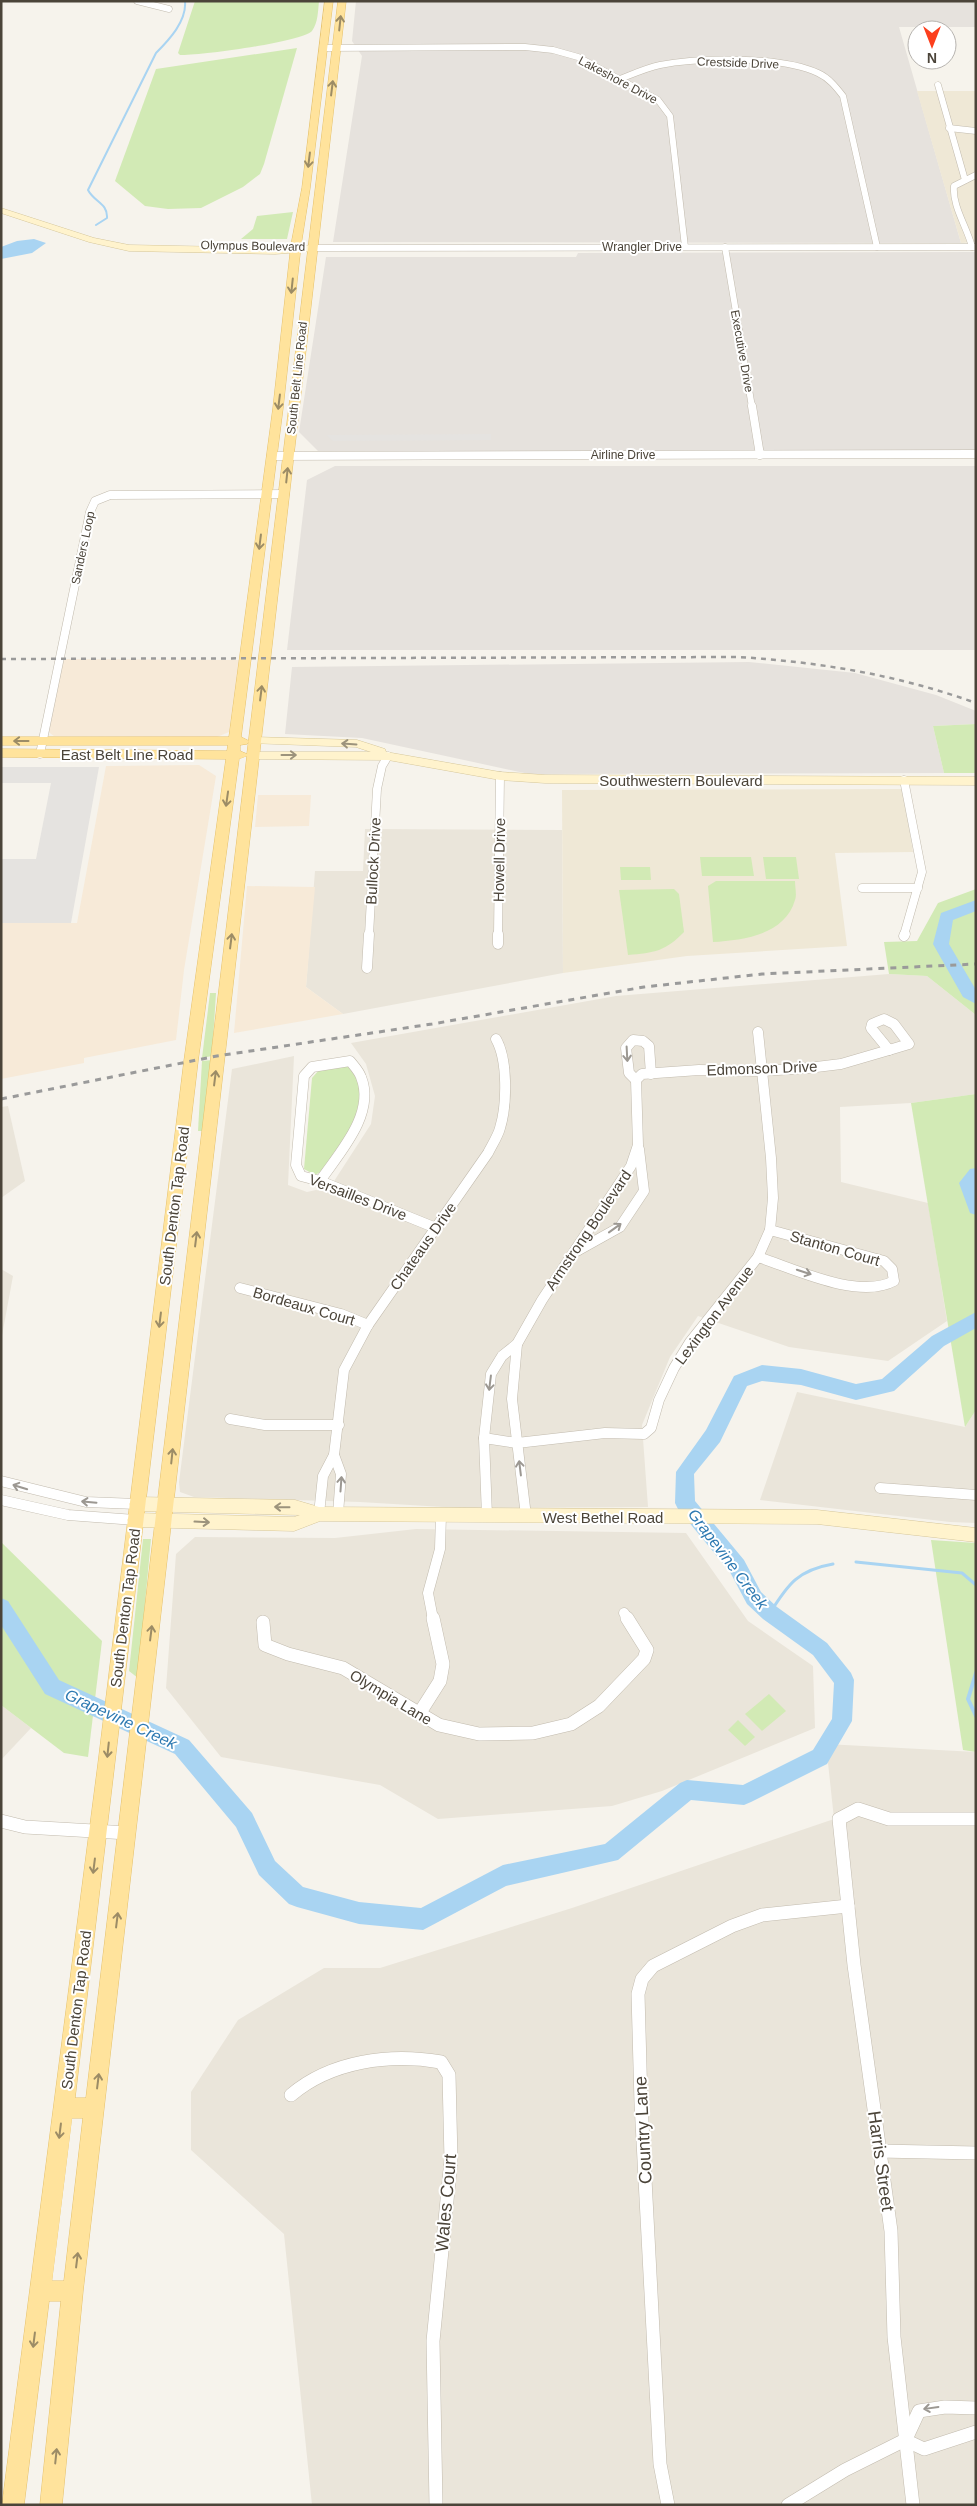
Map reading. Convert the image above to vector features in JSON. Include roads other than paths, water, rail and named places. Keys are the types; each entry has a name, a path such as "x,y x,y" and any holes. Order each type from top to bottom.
{"main road":[{"name":"South Belt Line Road","path":"235,741 296,248 329,1"},
{"name":"South Belt Line Road","path":"253,755 342,1"},
{"path":"315,112 329,112"},
{"path":"284,353 300,354"},
{"path":"248,634 268,637"},
{"name":"East Belt Line Road","path":"1,741 41,747 253,755"},
{"name":"East Belt Line Road","path":"1,753 41,747 235,741"},
{"name":"Southwestern Boulevard","path":"235,741 254,742"},
{"name":"South Denton Tap Road","path":"13,2505 98,1832 180,1150 235,741"},
{"name":"South Denton Tap Road","path":"51,2505 73,2292 166,1512 190,1288 253,755"},
{"path":"217,872 239,872"},
{"path":"202,981 226,981"},
{"path":"180,1150 206,1150"},
{"path":"164,1287 190,1288"},
{"path":"63,2108 95,2108"},
{"path":"40,2291 73,2292"}],"street":[{"path":"137,1 169,9"},
{"name":"Lakeshore Drive","path":"323,46 525,47 553,50 578,57 658,100 670,116 685,247"},
{"name":"Crestside Drive","path":"620,79 664,64 696,62 770,62 796,67 824,77 839,89 843,96 878,247"},
{"path":"938,85 965,180 976,175"},
{"path":"949,128 976,131"},
{"name":"Wrangler Drive","path":"312,248 974,247 966,224 959,216 952,194 954,186 965,180"},
{"name":"Olympus Boulevard","path":"1,210 92,240 120,246 312,248"},
{"name":"Executive Drive","path":"725,247 760,455"},
{"name":"Airline Drive","path":"271,456 976,454"},
{"name":"Sanders Loop","path":"41,747 90,512 95,501 110,495 285,494"},
{"name":"Southwestern Boulevard","path":"254,742 357,744 388,756"},
{"name":"Southwestern Boulevard","path":"253,755 388,756 500,776 554,779 976,781"},
{"name":"Bullock Drive","path":"367,968 377,788 382,766 388,756"},
{"name":"Howell Drive","path":"498,944 500,776"},
{"path":"904,780 922,872 904,936"},
{"path":"862,888 918,888"},
{"name":"Edmonson Drive","path":"643,1076 699,1070 762,1071 841,1064 890,1051 909,1044 895,1023 888,1019 878,1020 872,1024 871,1028 890,1051"},
{"name":"Lexington Avenue","path":"484,1438 517,1443 605,1433 644,1434 651,1428 663,1392 674,1368 690,1342 758,1257 770,1230 773,1198 758,1032"},
{"name":"Chateaus Drive","path":"319,1514 323,1476 334,1455 344,1370 368,1324 488,1153 500,1128 506,1070 502,1049 496,1039"},
{"name":"Versailles Drive","path":"320,1181 362,1116 366,1091 360,1071 350,1062 312,1067 304,1076 296,1164 301,1176 320,1181 436,1228"},
{"name":"Armstrong Boulevard","path":"487,1516 484,1438 490,1374 502,1356 517,1344 542,1300 631,1166 638,1145 643,1076"},
{"path":"574,1253 620,1226 644,1192 638,1145"},
{"name":"Stanton Court","path":"758,1257 864,1289 884,1287 894,1281 892,1268 884,1261 770,1230"},
{"name":"Bordeaux Court","path":"240,1288 341,1314 368,1324"},
{"name":"Armstrong Boulevard","path":"517,1344 512,1399 526,1516"},
{"path":"230,1419 265,1425 339,1425"},
{"name":"Chateaus Drive","path":"334,1455 341,1474 338,1514"},
{"path":"1,1481 48,1495 136,1512"},
{"path":"880,1488 976,1494"},
{"path":"1,1500 68,1515 136,1512"},
{"name":"West Bethel Road","path":"136,1512 166,1512 294,1524 319,1514 817,1517 976,1535"},
{"path":"419,1714 440,1681 443,1664 428,1593 440,1549 441,1516"},
{"name":"Olympia Lane","path":"263,1622 265,1645 288,1654 343,1668 439,1724 479,1734 534,1733 571,1724 599,1706 644,1659 647,1650 624,1614"},
{"name":"Harris Street","path":"913,2505 894,2337 891,2231 879,2152 839,1819 858,1809 889,1819 976,1820"},
{"path":"1,1821 26,1827 128,1833"},
{"name":"Country Lane","path":"668,2505 660,2464 641,2103 638,1994 642,1979 653,1966 692,1945 753,1918 810,1908 848,1906"},
{"name":"Wales Court","path":"291,2095 314,2078 361,2063 425,2058 441,2062 449,2075 451,2160 433,2341 436,2505"},
{"path":"879,2152 976,2153"},
{"path":"788,2505 843,2469 905,2440 920,2411 945,2407 976,2408"},
{"path":"905,2440 924,2449 976,2432"}],"water":[{"path":"34,239 46,243 32,253 1,259 1,247 17,241"}],"waterway":[{"path":"96,225 107,218 107,213 88,190 156,53 180,23 185,8 185,1"},
{"name":"Grapevine Creek","path":"976,905 946,917 941,944 969,993 976,998"},
{"name":"Grapevine Creek","path":"976,1174 968,1183 976,1208"},
{"name":"Grapevine Creek","path":"1,1607 52,1687 182,1747 244,1820 267,1868 297,1896 359,1913 423,1919 503,1876 610,1853 687,1790 744,1795 820,1757 842,1721 844,1680 820,1649 770,1613 754,1598 737,1566 685,1503 685,1472 713,1436 740,1381 762,1373 801,1377 856,1392 887,1386 938,1341 976,1319"},
{"path":"856,1562 962,1573 976,1585"},
{"path":"770,1613 789,1586 802,1574 833,1564"},
{"path":"976,1673 968,1699 976,1716"}],"railway":[{"path":"1,659 738,657 799,662 859,671 947,693 976,703"},
{"path":"1,1099 217,1056 432,1024 644,987 762,974 976,964"}]}
